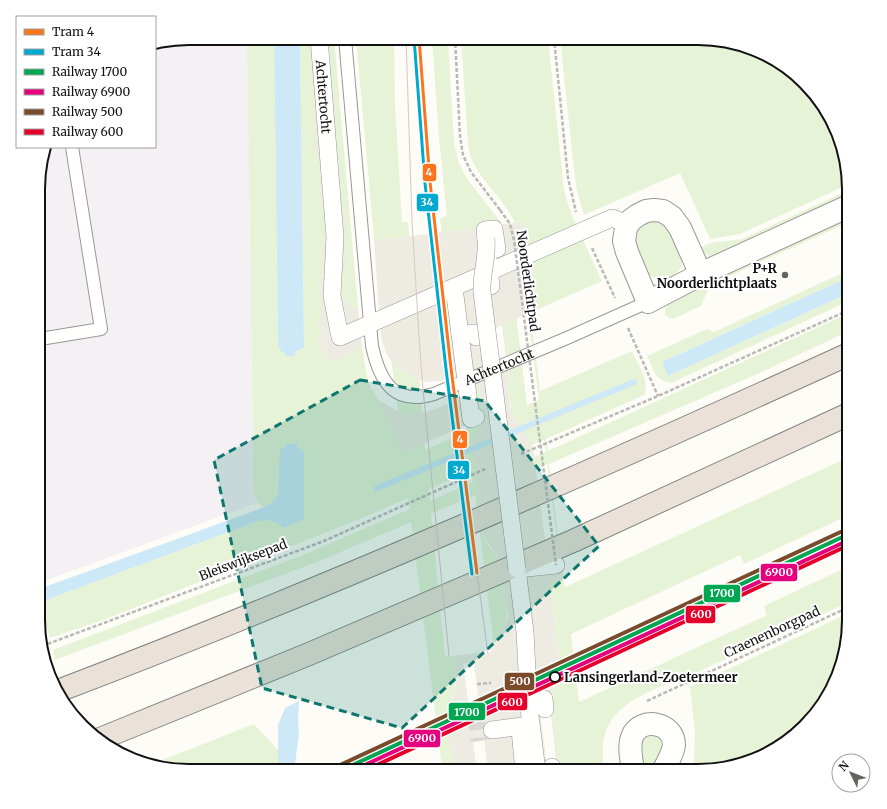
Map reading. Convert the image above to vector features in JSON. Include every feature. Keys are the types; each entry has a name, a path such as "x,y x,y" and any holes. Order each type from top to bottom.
{"highway":[{"path":"63,690 298,596 455,530 842,357"},
{"path":"111,741 229,688 573,541 842,417"},
{"path":"105,737 229,688"}],"street":[{"name":"Achtertocht","path":"320,45 335,237 332,296 340,337 370,324"},
{"path":"701,275 678,225 670,215 658,210 646,211 638,215 628,224 624,237 625,247 648,302 701,275 842,209"},
{"path":"370,324 454,288 491,279 612,218 628,224"},
{"path":"491,279 487,250 497,249 494,229 485,230 487,252 482,280 482,292 525,632 529,701 524,764"},
{"path":"454,288 468,336 466,381 471,419 476,417"},
{"path":"492,376 503,375 501,358"},
{"path":"517,570 556,565"},
{"path":"529,701 544,699 545,709"},
{"path":"632,764 630,745 632,738 638,729 650,724 659,725 666,729 673,740 672,753 666,764"},
{"path":"492,730 526,728"},
{"path":"526,728 544,764"}],"lane":[{"name":"Achtertocht","path":"346,45 372,346 378,371 389,386 401,395 413,398 434,394 648,302"},
{"path":"45,338 101,330 72,148"}],"path":[{"name":"Noorderlichtpad","path":"455,45 463,155 473,176 510,224 514,240 556,565"},
{"path":"520,454 665,392 842,313"},
{"name":"Bleiswijksepad","path":"47,644 324,541 491,467"},
{"name":"Craenenborgpad","path":"703,675 842,610"},
{"path":"477,684 491,682"}],"highlighted area":[{"path":"360,380 485,401 599,546 402,728 262,688 214,460"}],"shaded area":[{"path":"179,45 262,45 273,497 45,581 46,170 51,148 156,148 156,49"},
{"path":"312,45 326,45 327,51 329,51 327,56 329,57 327,58 330,63 328,63 330,64 328,66 330,66 330,68 328,68 331,75 329,76 329,79 331,79 330,87 332,87 330,88 330,92 332,92 330,94 331,103 333,104 331,104 332,115 334,115 333,119 335,122 333,123 335,123 333,124 335,128 334,136 336,136 334,137 336,138 334,140 337,142 335,142 337,145 335,146 337,146 335,148 337,150 335,150 337,152 336,154 338,154 336,156 338,156 338,158 336,159 338,160 336,160 338,163 336,164 339,165 337,166 337,172 339,172 338,176 340,178 338,180 340,179 340,181 338,182 340,183 338,183 338,185 340,185 339,190 341,191 339,192 341,192 339,195 341,195 339,196 342,201 340,201 342,206 340,208 344,209 342,211 347,214 345,214 347,216 345,218 347,219 345,220 347,220 347,222 343,223 346,225 344,227 346,227 342,230 344,231 343,236 345,236 343,239 345,238 345,240 343,240 345,242 341,244 342,248 344,248 342,250 346,251 347,254 347,258 345,258 347,259 345,261 347,263 345,263 347,265 342,269 344,271 340,273 344,276 341,278 341,284 343,285 339,287 341,288 340,291 342,291 340,293 344,294 342,297 344,298 342,299 348,302 347,304 353,308 358,307 359,322 379,313 374,239 377,238 378,240 476,228 476,225 492,223 492,225 523,222 527,248 619,208 620,211 618,213 528,262 534,311 504,324 509,365 508,394 510,406 518,424 529,439 533,448 547,554 559,553 562,580 550,581 561,670 558,684 554,692 552,705 559,764 557,764 550,708 540,710 547,764 487,764 484,740 473,742 476,764 453,764 448,736 450,736 447,712 456,683 454,656 483,651 486,655 489,654 508,616 500,562 483,533 473,448 473,440 483,420 477,368 475,362 469,354 459,374 446,380 429,382 419,380 397,368 387,355 382,341 380,327 361,335 362,348 358,349 355,353 349,353 347,356 340,359 328,360 322,357 322,355 324,355 322,353 325,350 319,348 323,345 321,344 323,342 319,341 318,339 320,339 318,337 322,335 320,332 322,331 320,330 323,327 317,324 323,321 318,317 324,314 322,312 326,310 319,305 325,302 323,301 325,299 321,298 321,296 323,296 320,294 322,292 318,290 324,287 317,282 325,277 318,273 326,268 322,265 325,263 321,260 325,258 323,257 325,255 323,253 325,253 322,251 324,250 320,248 326,244 324,242 327,240 321,235 325,234 326,226 324,225 326,224 325,218 324,219 323,217 325,217 324,205 320,204 324,201 323,195 319,193 323,190 319,188 322,186 322,182 318,181 322,178 322,175 320,175 322,172 321,167 319,167 321,164 317,163 319,161 316,161 320,157 316,156 316,154 318,154 316,152 318,151 315,149 317,149 315,147 317,146 315,145 317,143 315,141 319,140 315,137 317,136 314,135 316,133 314,131 316,131 314,128 317,126 313,125 313,123 315,123 313,121 315,120 313,119 317,116 314,114 316,114 314,112 316,111 314,110 316,109 314,106 317,104 313,103 315,98 313,96 317,95 317,93 315,93 316,91 312,88 314,88 312,86 316,83 312,82 315,78 311,77 313,75 311,73 313,73 311,71 314,69 312,68 314,66 312,64 314,64 312,61 314,60 312,60 314,58 312,57 313,55 311,55 313,54 313,52 311,52 313,50 311,50 313,47 311,47","holes":["502,325 506,358 496,359 492,330","474,662 480,712 470,714 463,664"]},
{"path":"462,399 477,420 402,453 379,400 403,413 412,414 426,412"}],"green space":[{"path":"247,45 274,45 278,346 286,356 295,356 295,352 304,347 300,45 312,45 314,68 313,73 311,73 315,78 314,82 316,83 314,90 317,91 315,99 313,99 317,104 314,110 316,110 315,124 317,126 316,133 319,140 316,148 318,149 316,150 318,150 318,155 320,157 319,163 321,164 322,178 320,181 322,182 323,186 319,188 323,190 321,194 323,195 324,201 320,204 324,205 327,231 323,236 327,239 326,244 320,248 324,249 323,251 325,253 323,253 325,254 325,258 322,260 325,262 324,266 326,267 321,274 325,278 319,282 324,287 318,290 322,292 321,295 325,299 325,302 321,306 326,310 321,318 323,321 317,324 323,327 320,339 323,341 321,348 325,350 324,357 334,359 362,348 368,381 379,400 403,453 376,239 374,239 357,45 394,45 395,104 402,222 408,222 425,450 467,431 440,218 447,216 439,138 432,45 448,45 453,128 458,161 467,179 500,221 507,242 527,405 539,400 517,228 503,203 479,172 469,151 461,45 549,45 564,190 577,227 526,249 519,222 540,391 632,351 646,384 644,395 546,439 548,451 842,316 842,334 762,372 549,464 565,587 842,460 842,518 744,564 740,555 571,634 579,702 767,615 764,606 842,569 842,605 700,671 653,690 630,702 613,718 606,730 603,743 604,764 559,764 552,705 554,692 560,677 560,664 550,581 562,579 547,464 479,494 484,537 488,545 499,558 507,610 506,622 494,646 475,495 431,514 445,656 454,656 456,683 447,712 453,764 442,764 411,522 317,562 55,660 53,650 303,555 410,509 408,498 360,519 103,620 50,638 45,620 45,600 258,521 269,520 278,523 304,519 304,453 297,447 298,444 280,483 278,495 272,503 262,508 254,494","holes":["492,223 509,365 508,394 512,411 482,424 482,409 477,368 475,362 469,354 479,252","544,440 546,452 477,481 532,445","471,471 473,482 430,501 429,489"]},
{"path":"328,45 335,45 358,307 353,308 342,300 342,294 340,293 339,288 342,275 340,274 345,263 347,263 345,262 344,258 347,258 346,254 342,251 342,230 345,227 343,223 345,217 347,216 340,208 339,199 341,198 339,197 336,163 338,163 336,162 328,67 330,56"},
{"path":"561,45 708,45 735,50 762,60 778,69 800,87 818,109 831,134 841,170 842,187 740,234 710,239 680,173 584,215 575,178"},
{"path":"842,193 842,197 717,255 707,255 700,248 711,243 742,239"},
{"path":"842,220 842,225 710,285 701,306 673,319 665,315 665,309 668,305 724,274"},
{"path":"652,222 662,224 669,229 682,257 682,264 679,270 675,275 667,279 662,280 654,278 650,275 643,264 637,245 637,231 645,224"},
{"path":"582,238 602,281 534,311 528,262"},
{"path":"842,273 842,280 662,362 668,376 842,296 842,304 671,383 665,382 655,374 647,356 707,329 714,332"},
{"path":"842,616 841,639 837,657 823,692 800,722 778,740 762,749 735,759 717,763 694,764 695,733 690,687"},
{"path":"254,724 278,750 279,764 179,764 160,761"},
{"path":"655,733 665,744 656,764 642,764 640,746 643,737"}],"water":[{"path":"274,45 300,45 304,347 295,352 295,356 285,356 285,353 281,351 278,346"},
{"path":"842,280 842,296 668,376 662,362"},
{"path":"298,443 297,447 304,453 304,519 283,528 272,521 258,521 45,600 45,587 262,508 272,503 278,495 280,450 285,447 286,444"},
{"path":"299,701 299,734 295,764 279,764 278,725 285,708"}],"waterway":[{"path":"377,488 634,382"}],"tunnel":[{"path":"475,713 479,741"}],"tram line":[{"path":"406,45 412,221 419,337 449,656"},
{"name":"34","path":"415,45 425,183 446,369 472,574"},
{"name":"4","path":"420,45 430,182 451,368 477,573"},
{"path":"477,573 488,654"}],"rail line":[{"name":"500","path":"342,764 842,531"},
{"name":"1700","path":"355,764 842,537"},
{"name":"6900","path":"367,764 842,543"},
{"name":"600","path":"379,764 842,548"}],"place":[{"name":"P+R Noorderlichtplaats","path":"785,275"},
{"name":"Lansingerland-Zoetermeer","path":"555,677"}]}
